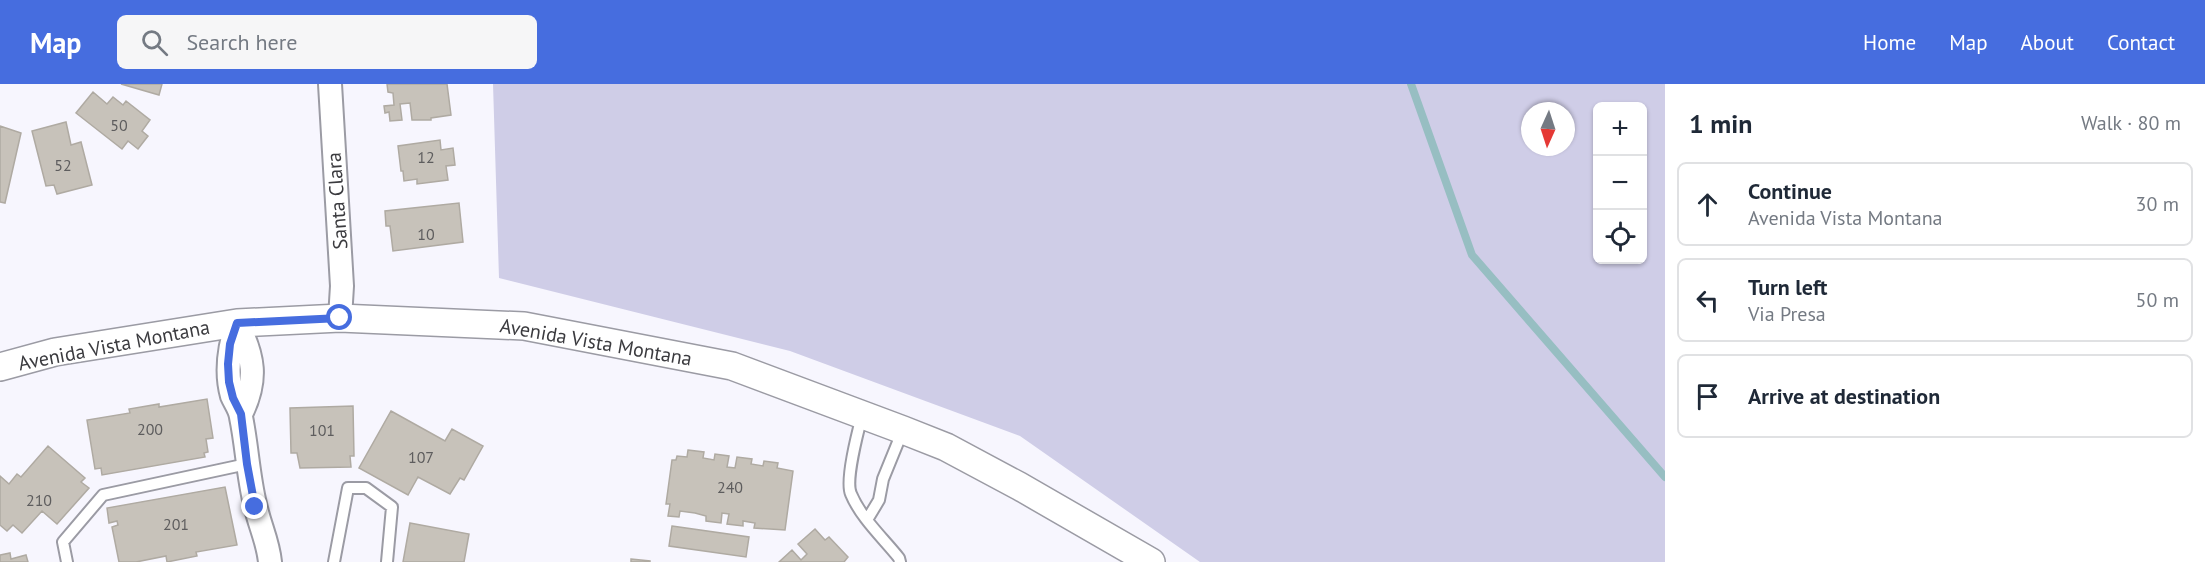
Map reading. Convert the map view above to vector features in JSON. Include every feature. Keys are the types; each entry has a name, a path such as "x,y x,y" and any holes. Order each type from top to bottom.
{"street":[{"name":"Santa Clara","path":"330,84 342,286 340,318"},
{"name":"Avenida Vista Montana","path":"0,367 55,352 237,323 340,318 524,326 732,366 903,429 946,447 1151,562"},
{"path":"237,323 230,344 229,382 233,398 241,414 255,507 268,546 270,562"}],"lane":[{"path":"863,414 854,445 849,492 867,520 900,562"},
{"path":"867,520 879,500 883,479 903,429"},
{"path":"67,562 63,542 103,495 247,464"},
{"path":"334,562 348,488 366,488 392,507 387,562"}],"shaded area":[{"path":"493,84 1665,84 1665,562 1200,562 1020,436 790,351 499,278"}],"building":[{"path":"121,84 162,84 159,95"},
{"path":"387,84 447,84 451,115 431,118 431,120 412,120 410,103 400,104 402,120 390,121 389,112 385,113 384,106 394,105 393,93 388,92"},
{"path":"93,92 107,104 113,97 123,105 126,101 150,120 142,131 148,136 138,149 128,141 122,149 76,113"},
{"path":"66,122 71,145 81,142 92,185 57,194 54,185 46,186 32,131"},
{"path":"0,126 21,133 5,203 0,202"},
{"path":"440,140 441,150 453,148 455,165 446,166 448,180 417,184 417,179 404,181 398,146"},
{"path":"459,203 463,242 393,251 390,226 386,226 385,211"},
{"path":"207,399 213,438 206,439 208,452 204,453 205,457 102,475 101,468 95,469 87,420 130,413 129,409 159,404 159,407"},
{"path":"353,406 354,456 350,456 351,467 300,468 297,453 291,453 290,408"},
{"path":"391,411 445,441 452,429 483,446 464,480 460,478 450,494 418,477 408,495 359,468"},
{"path":"48,446 85,478 81,482 89,488 57,524 42,511 22,533 13,525 7,531 0,525 0,476 9,484 17,474 21,477"},
{"path":"688,450 704,452 703,458 714,460 715,454 729,456 727,467 735,468 737,457 752,459 751,464 763,466 764,461 778,463 777,468 793,471 785,530 754,528 755,523 743,521 743,526 727,524 729,514 722,513 721,523 706,521 706,516 680,511 679,517 668,516 670,504 666,504 672,460 676,460 677,456 687,457"},
{"path":"225,487 237,545 196,552 197,556 167,562 166,556 136,562 119,562 112,527 118,525 117,521 109,523 107,508"},
{"path":"410,523 469,534 464,562 403,562"},
{"path":"672,526 749,537 746,557 669,546"},
{"path":"815,529 825,540 829,537 848,557 844,562 779,562 792,550 801,560 807,554 798,544"},
{"path":"10,553 11,559 26,555 28,562 0,562 0,555"},
{"path":"631,559 650,561 650,562 631,562"}],"waterway":[{"path":"1411,84 1472,255 1665,477"}],"route":[{"path":"255,507 241,414 233,398 229,382 230,344 237,323 340,318"}]}
